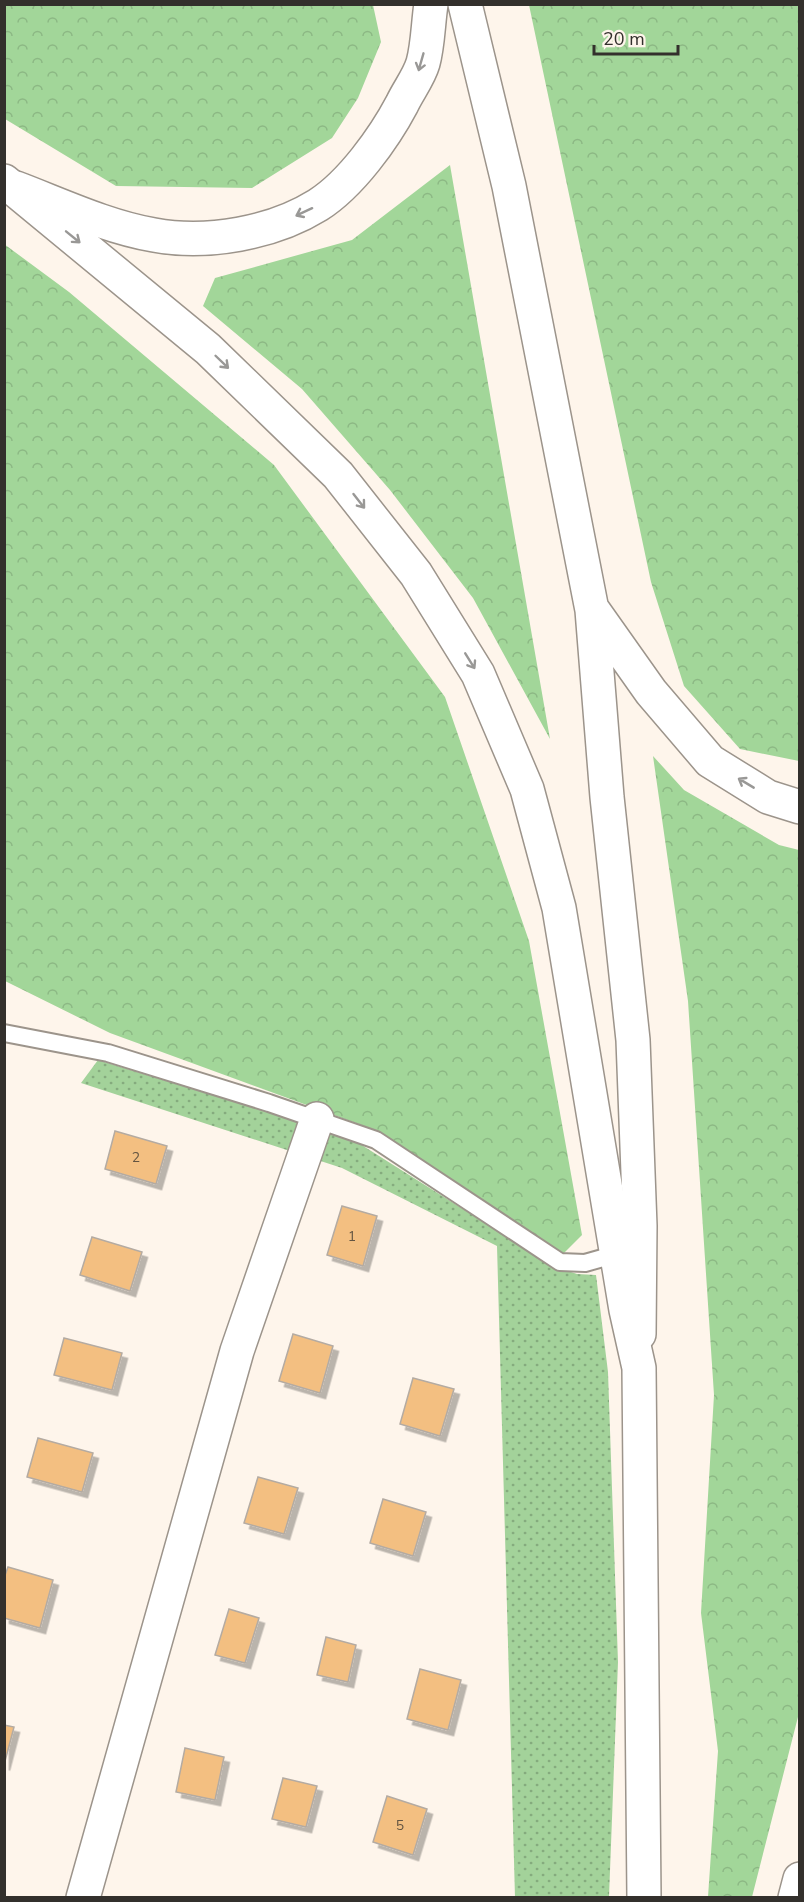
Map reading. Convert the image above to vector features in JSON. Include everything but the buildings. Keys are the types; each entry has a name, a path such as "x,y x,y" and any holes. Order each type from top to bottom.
{"main road":[{"path":"8,184 111,224 155,236 205,238 245,232 282,222 319,205 386,134 422,64 431,4"},
{"path":"465,4 509,186 592,610 607,797 633,1040 640,1226 639,1368 644,1898"},
{"path":"8,184 208,349 338,475 416,574 478,674 527,789 559,908 617,1254 639,1368"},
{"path":"592,610 651,692 710,761 768,796 800,807"},
{"path":"84,1898 237,1351 317,1119"},
{"path":"795,1898 800,1880"}],"lane":[{"path":"4,1033 108,1053 376,1140 560,1262 585,1263 617,1254"}],"green space":[{"path":"4,5 373,5 381,42 358,98 332,138 252,188 116,186 5,119"},
{"path":"529,5 799,5 799,761 740,749 684,686 651,582"},
{"path":"450,165 550,739 473,598 390,490 302,389 203,306 215,278 352,240"},
{"path":"4,244 69,292 274,465 445,697 529,941 582,1235 560,1257 375,1130 110,1033 5,981"},
{"path":"653,756 684,790 779,845 799,850 799,1713 752,1897 708,1897 718,1751 701,1613 714,1395 688,1001"},
{"path":"98,1060 349,1137 553,1266 577,1274 596,1275 608,1372 618,1662 609,1897 515,1897 497,1246 342,1168 81,1083"}]}
